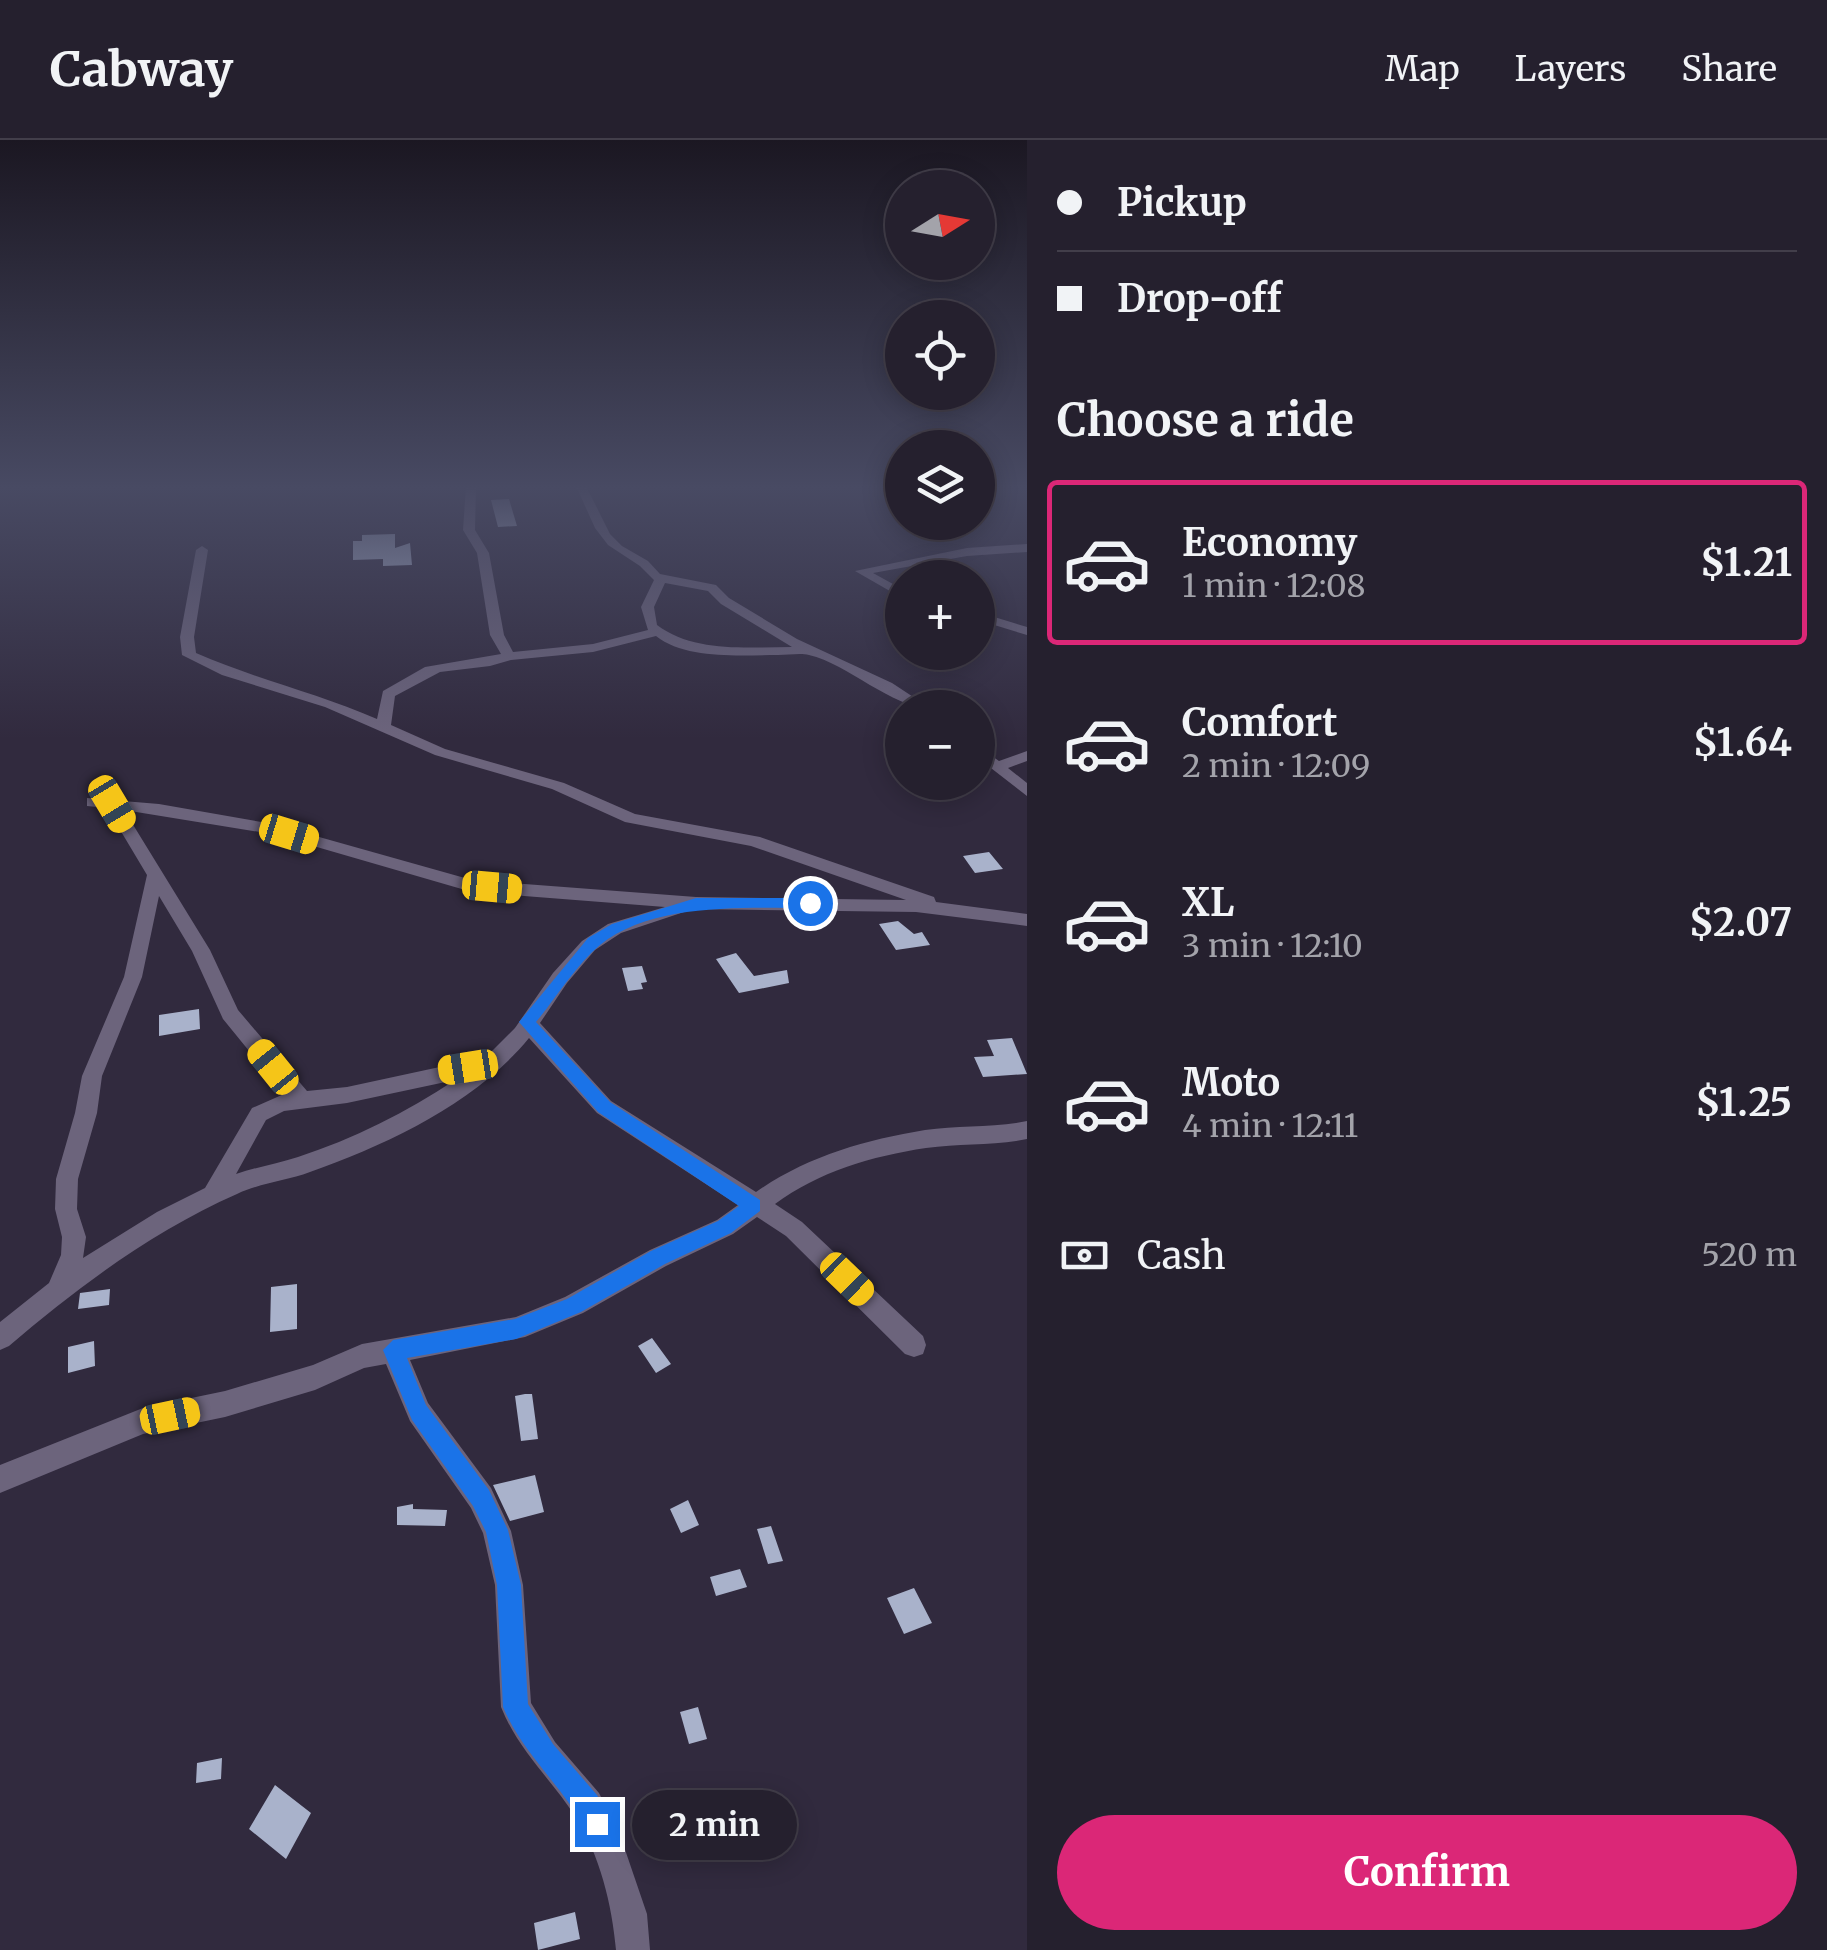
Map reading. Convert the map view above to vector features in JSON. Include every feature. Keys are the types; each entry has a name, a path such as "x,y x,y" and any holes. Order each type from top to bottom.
{"street":[{"path":"198,570 186,637 189,655 383,726 440,752 558,786 631,818 754,841 962,913"},
{"path":"486,570 497,635 509,656"},
{"path":"654,570 661,579 712,588 725,601 775,632 889,690"},
{"path":"864,570 861,571 885,584"},
{"path":"657,632 648,605 650,594 661,579"},
{"path":"995,621 1027,630"},
{"path":"383,726 388,694 413,679 430,671 487,664 509,656 593,648 657,632 676,642 722,652 814,651"},
{"path":"998,766 1027,756"},
{"path":"995,764 1027,791"},
{"path":"300,1098 230,1014 201,950 155,875 102,803 274,829 472,886 696,903 873,904 1027,920"},
{"path":"60,1285 73,1255 74,1237 66,1209 67,1179 92,1076 132,977 155,875"},
{"path":"0,1338 60,1285 126,1242 213,1195 230,1186 303,1166 395,1125 492,1064 583,954 607,932 696,903"},
{"path":"526,1022 604,1107 794,1230 914,1346"},
{"path":"213,1195 259,1114 300,1098 347,1095 444,1071 492,1064"},
{"path":"0,1479 143,1422 225,1404 315,1377 362,1356 516,1329 574,1305 724,1227 796,1177 850,1156 926,1139 1027,1130"},
{"path":"393,1350 419,1412 481,1498 497,1530 509,1585 516,1707 544,1753 587,1805 607,1844 630,1914 633,1950"}],"building":[{"path":"989,852 1003,869 975,873 963,856"},
{"path":"898,921 914,934 922,932 930,945 896,950 879,924"},
{"path":"736,953 754,976 787,970 789,983 739,993 716,959"},
{"path":"642,966 647,982 641,983 643,989 628,991 622,968"},
{"path":"199,1009 200,1029 159,1036 159,1015"},
{"path":"1012,1038 1027,1074 983,1077 974,1057 994,1056 987,1040"},
{"path":"297,1284 297,1329 270,1332 271,1287"},
{"path":"110,1289 109,1305 78,1309 80,1293"},
{"path":"652,1338 671,1364 656,1373 638,1346"},
{"path":"94,1341 95,1366 68,1373 68,1347"},
{"path":"532,1394 538,1439 521,1441 515,1396"},
{"path":"535,1475 544,1512 510,1521 493,1485"},
{"path":"688,1500 699,1525 681,1533 670,1509"},
{"path":"413,1504 413,1509 447,1510 445,1526 397,1525 397,1507"},
{"path":"771,1526 783,1561 768,1564 757,1529"},
{"path":"740,1569 747,1587 716,1596 710,1577"},
{"path":"914,1588 932,1623 904,1634 887,1598"},
{"path":"698,1707 707,1739 689,1744 680,1712"},
{"path":"222,1758 221,1779 196,1783 197,1763"},
{"path":"275,1785 311,1813 286,1859 249,1829"},
{"path":"575,1912 580,1939 538,1950 534,1923"}],"route":[{"path":"597,1824 587,1805 544,1753 516,1707 509,1585 497,1530 481,1498 434,1438 393,1350 516,1329 574,1305 724,1227 753,1206 604,1107 526,1022 573,965 607,932 696,903 810,903"}]}
